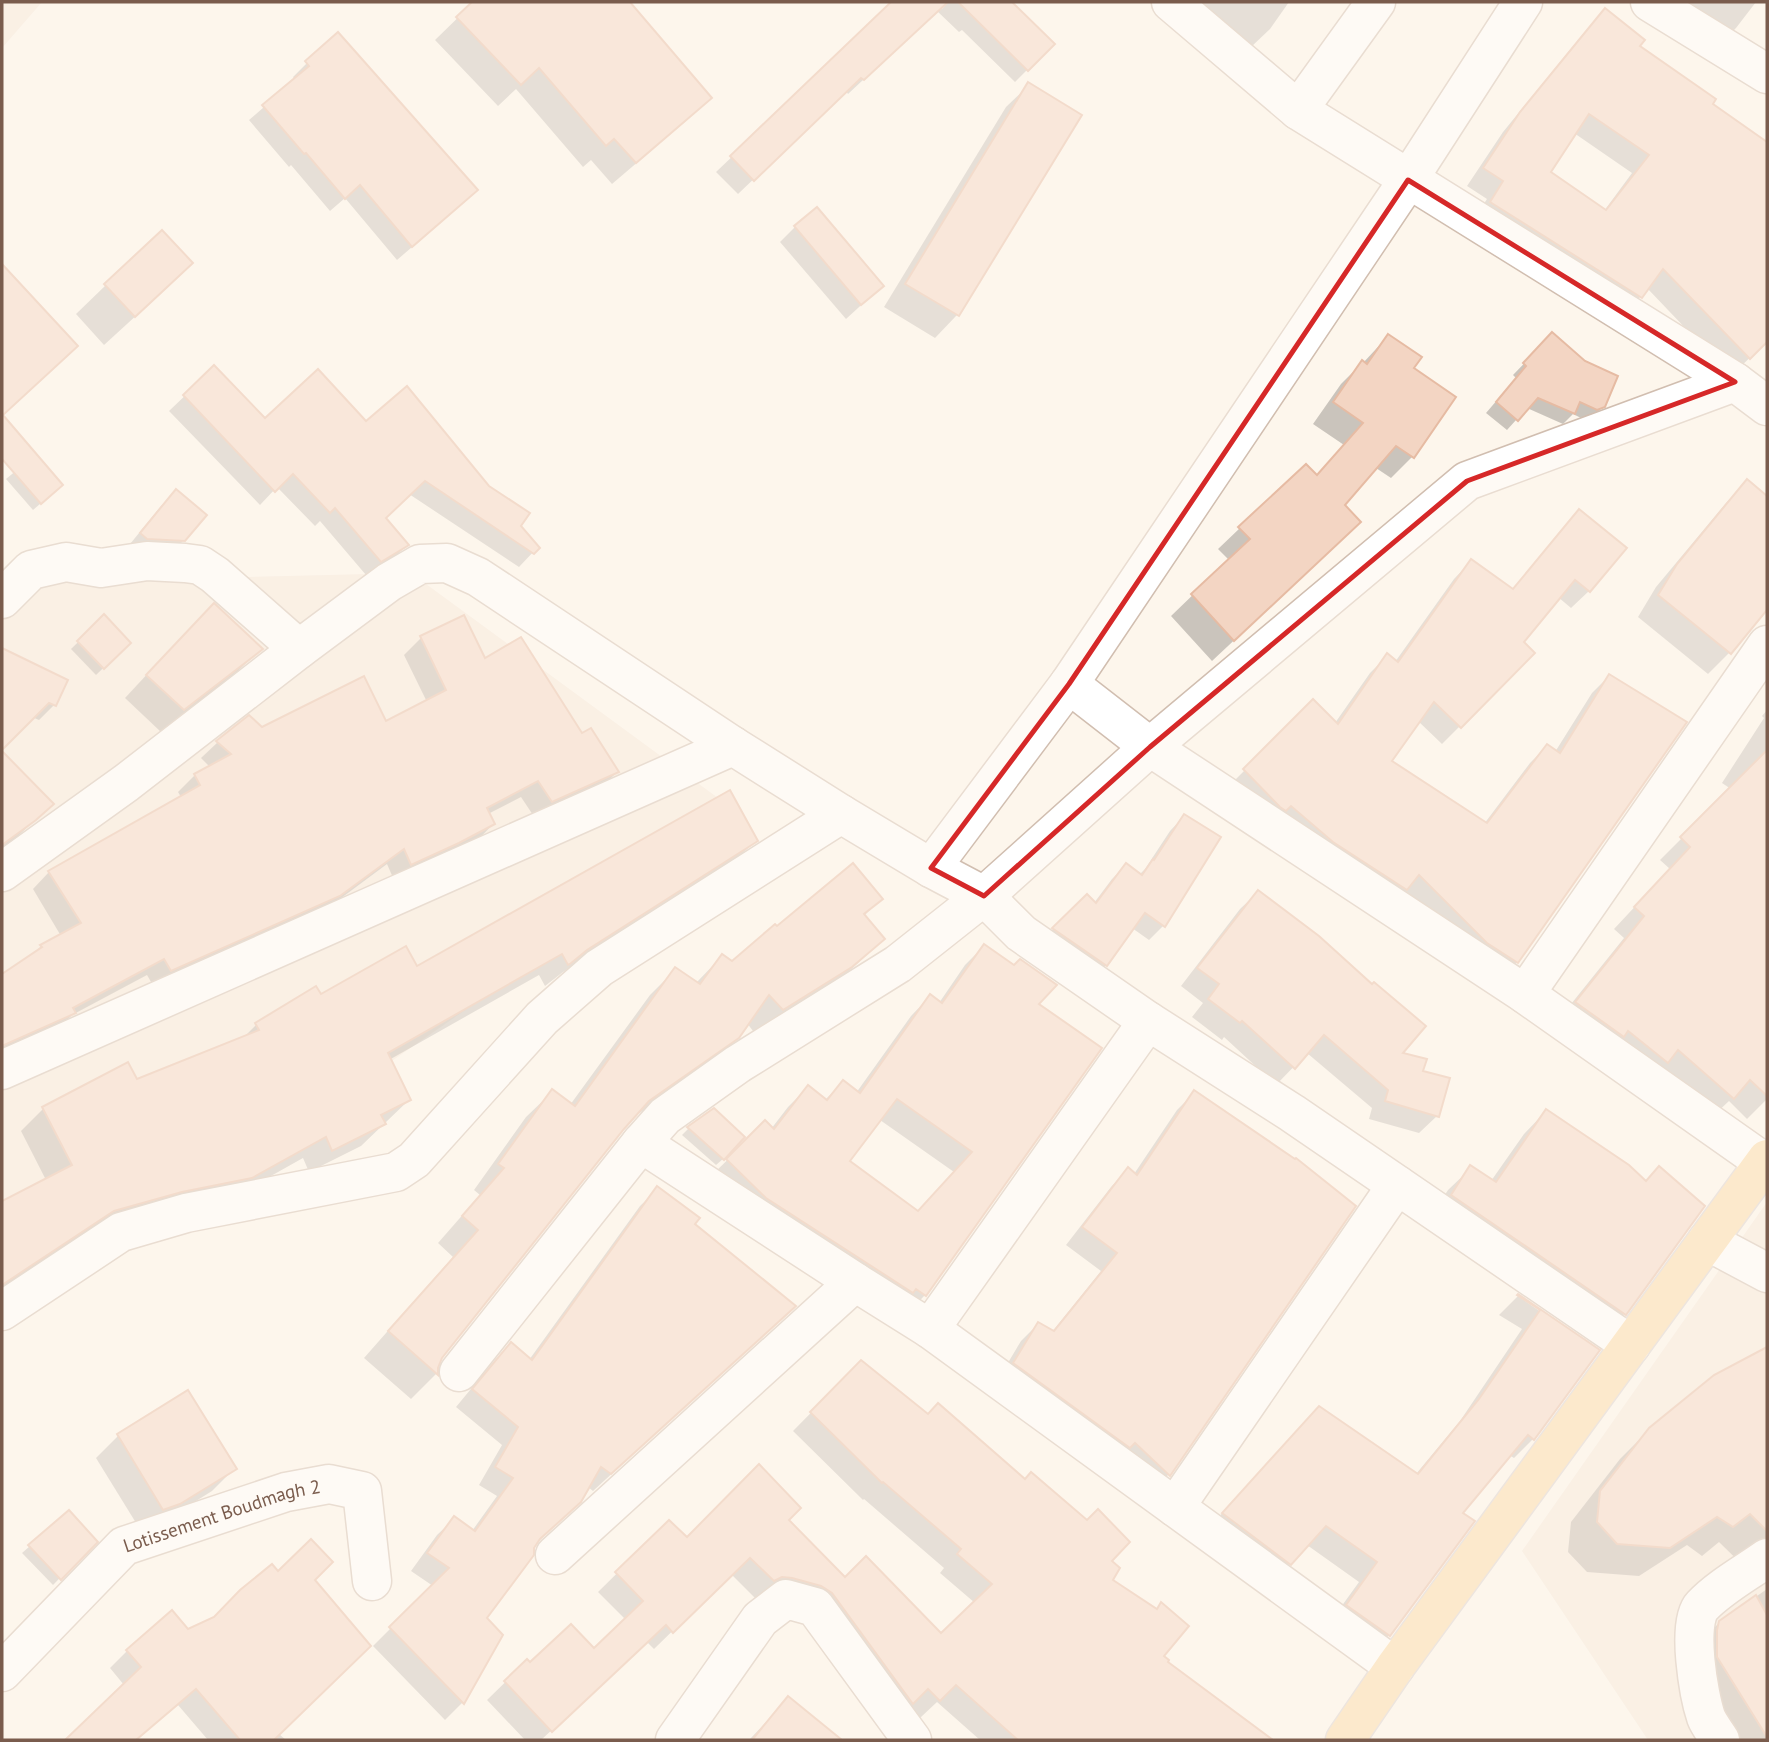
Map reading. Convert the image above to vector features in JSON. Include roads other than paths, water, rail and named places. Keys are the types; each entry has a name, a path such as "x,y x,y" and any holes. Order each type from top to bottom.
{"main road":[{"path":"1345,1740 1395,1667 1766,1161"}],"street":[{"path":"1171,2 1298,110 1735,382 1767,406"},
{"path":"1298,110 1376,2"},
{"path":"931,868 1069,684 1408,180 1523,2"},
{"path":"1650,2 1767,74"},
{"path":"459,1373 665,1116 738,1064 898,964 984,896 1150,747 1467,481 1735,382"},
{"path":"2,599 31,570 66,562 101,568 148,561 200,565 299,649"},
{"path":"2,872 126,783 389,582 420,564 447,563 478,577 733,746 841,814 984,896 1020,933 1148,1021 1292,1113 1631,1345"},
{"path":"1525,994 1767,645"},
{"path":"1069,684 1150,747 1525,994 1766,1161"},
{"path":"2,1070 733,746"},
{"path":"2,1311 121,1232 186,1213 396,1172 414,1160 542,1018 599,968 841,814"},
{"path":"930,1329 1148,1021"},
{"path":"641,1143 930,1329 1395,1667"},
{"path":"1175,1507 1397,1185"},
{"path":"1707,1241 1767,1273"},
{"path":"555,1555 856,1282"},
{"name":"Lotissement Boudmagh 2","path":"2,1672 124,1546 286,1492 329,1484 362,1491 372,1581"},
{"path":"1720,1740 1704,1707 1695,1660 1695,1618 1701,1607 1767,1558"},
{"path":"675,1740 760,1619 786,1599 815,1607 912,1740"}]}
